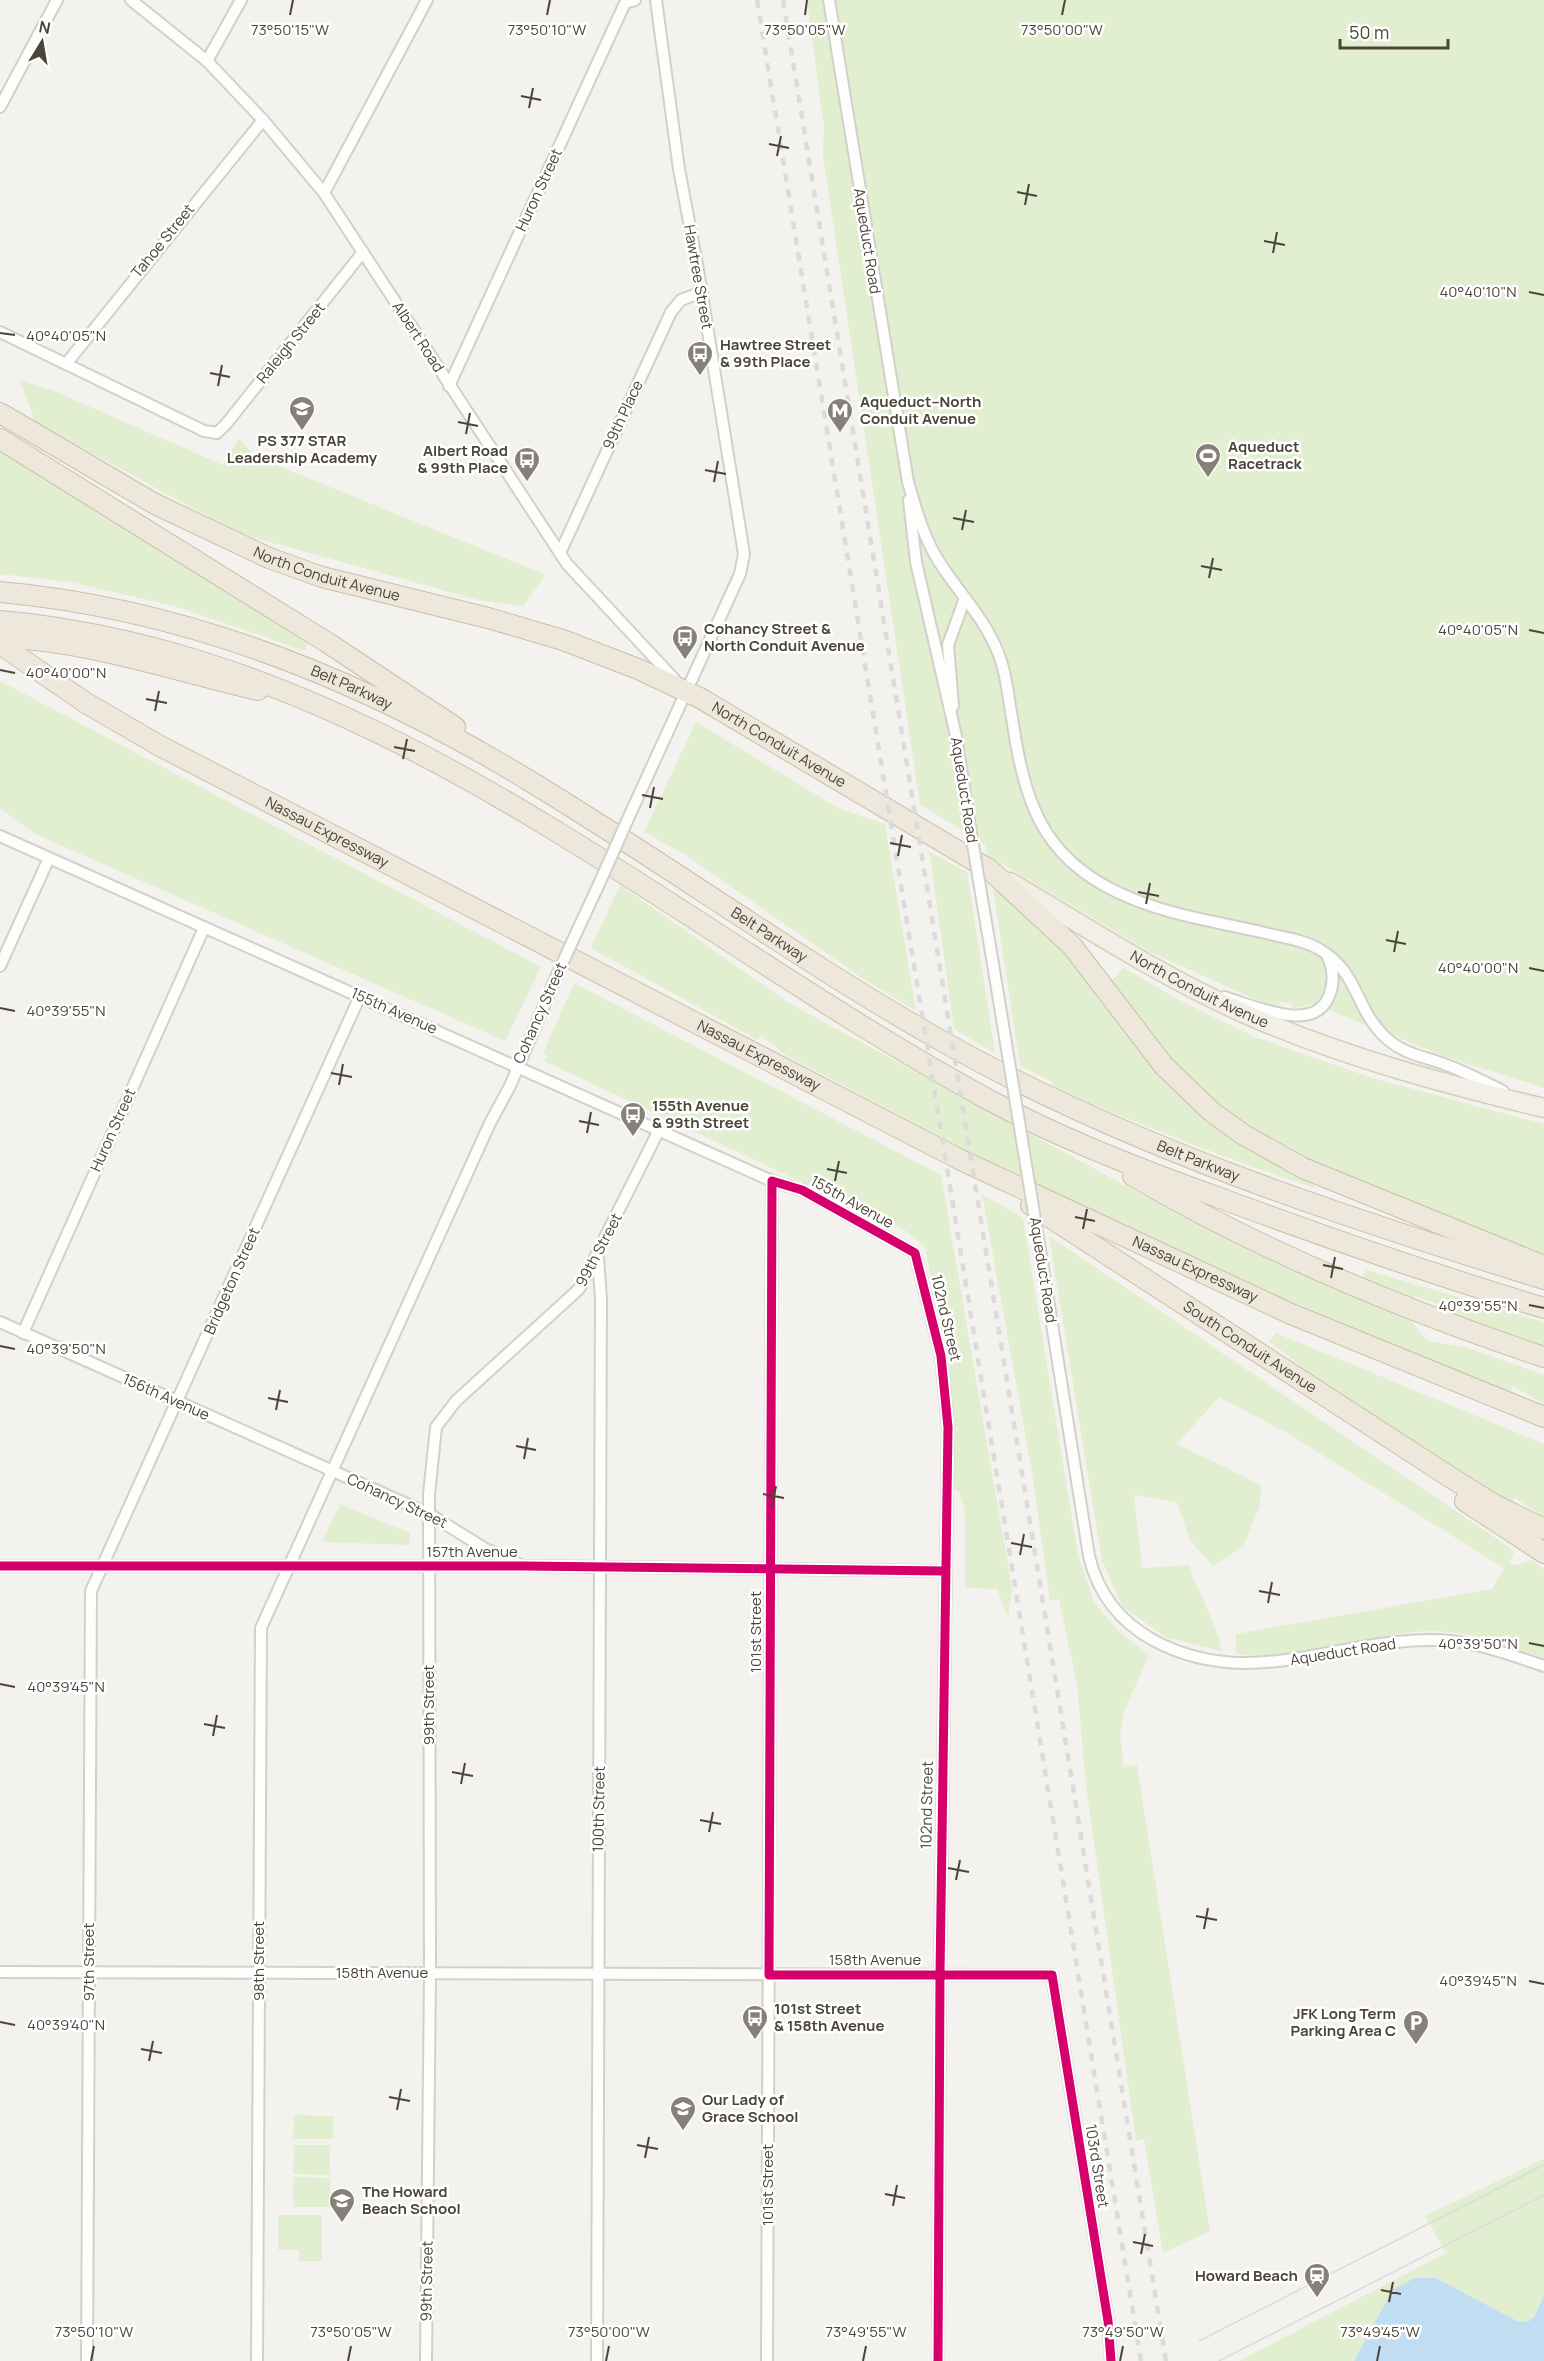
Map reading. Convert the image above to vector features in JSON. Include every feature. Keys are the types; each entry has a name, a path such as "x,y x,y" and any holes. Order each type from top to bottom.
{"highway":[{"name":"North Conduit Avenue","path":"0,413 155,504 260,555 322,577 488,618 563,640 686,691 985,878"},
{"path":"0,439 420,703 528,780"},
{"name":"Belt Parkway","path":"0,592 69,600 134,613 251,646 380,700 528,780 858,990 1027,1087 1102,1122 1232,1174 1544,1279"},
{"name":"Belt Parkway","path":"0,621 93,633 159,648 256,678 325,706 418,751 494,793 881,1038 994,1102 1066,1137 1259,1213 1544,1308"},
{"path":"0,637 57,642 132,656 226,683 325,706"},
{"name":"Nassau Expressway","path":"5,653 86,703 206,770 961,1160 1274,1307 1544,1417"},
{"path":"985,878 1072,946 1164,1066 1213,1113 1244,1135 1303,1168 1544,1266"},
{"path":"1066,1137 1172,1198 1299,1259 1409,1307 1544,1357"},
{"name":"South Conduit Avenue","path":"961,1160 1472,1491 1544,1529"},
{"path":"1347,1409 1419,1471 1544,1554"}],"main road":[{"name":"North Conduit Avenue","path":"985,878 1184,985 1256,1019 1331,1047 1539,1107"}],"street":[{"path":"0,107 57,0"},
{"name":"Albert Road","path":"131,0 207,61 263,120 324,193 560,554 596,597 686,691"},
{"path":"207,61 241,0"},
{"path":"324,193 427,0"},
{"name":"Huron Street","path":"449,386 625,3 635,0"},
{"name":"Hawtree Street","path":"656,0 679,169 702,292 744,554"},
{"name":"Aqueduct Road","path":"829,0 908,482 910,530 956,736 972,833 985,878 993,964 1089,1556 1097,1581 1106,1599 1128,1623 1148,1638 1175,1651 1228,1664 1278,1662 1398,1643 1434,1640 1485,1647 1544,1666"},
{"name":"Tahoe Street","path":"66,364 263,120"},
{"name":"Raleigh Street","path":"66,364 204,431 217,433 242,406 363,252"},
{"name":"99th Place","path":"560,554 670,314 681,300 702,292"},
{"path":"0,332 66,364"},
{"name":"Aqueduct Road","path":"908,482 932,550 983,622 1001,661 1020,770 1031,805 1045,830 1072,863 1105,886 1146,904 1305,943 1327,955 1345,970 1372,1022 1393,1044 1408,1053 1444,1064 1539,1107"},
{"name":"Cohancy Street","path":"289,1568 490,1123 510,1086 516,1066 740,574 744,554"},
{"path":"956,736 948,645 965,598"},
{"name":"155th Avenue","path":"0,836 772,1181 802,1190 915,1253"},
{"path":"0,966 49,858"},
{"name":"Huron Street","path":"23,1333 204,928"},
{"path":"1184,985 1291,1016 1304,1016 1321,1007 1329,996 1333,976 1327,955"},
{"name":"Bridgeton Street","path":"104,1567 360,996"},
{"name":"99th Street","path":"426,2361 430,1974 429,1514 430,1466 436,1427 456,1401 579,1289 659,1130"},
{"name":"101st Street","path":"767,2361 772,1181"},
{"name":"102nd Street","path":"915,1253 941,1356 948,1427 940,1975 938,2361"},
{"name":"100th Street","path":"597,1257 601,1299 602,1569 597,1974 597,2361"},
{"name":"156th Avenue","path":"0,1322 332,1471"},
{"name":"Cohancy Street","path":"332,1471 429,1514 484,1548 524,1566"},
{"name":"157th Avenue","path":"0,1566 289,1568 524,1566 602,1569 945,1571"},
{"name":"97th Street","path":"87,2361 91,1591 104,1567"},
{"name":"98th Street","path":"257,2361 261,1628 289,1568"},
{"name":"158th Avenue","path":"0,1972 1052,1975"},
{"name":"103rd Street","path":"1052,1975 1108,2322 1111,2361"}],"green space":[{"name":"Aqueduct Racetrack","path":"807,0 1544,0 1544,1088 1444,1056 1314,1004 1294,1008 1289,1003 1280,1002 1280,1008 1266,1004 1148,951 987,855 985,845 920,804 823,155 824,127"},
{"path":"20,380 54,391 223,465 239,438 254,456 546,575 523,606 482,601 238,533 35,422"},
{"path":"0,449 308,641 305,651 178,607 70,582 0,574"},
{"path":"0,681 541,967 505,1041 35,834 0,808"},
{"path":"696,722 838,808 885,824 916,1011 862,978 684,854 644,832"},
{"path":"926,850 967,872 995,1053 954,1029 930,856"},
{"path":"620,885 789,1003 1167,1208 1255,1252 1409,1318 1427,1341 1465,1347 1544,1375 1544,1404 1513,1386 1510,1393 1239,1280 999,1167 787,1056 760,1035 758,1040 591,948"},
{"path":"993,889 1041,924 1081,969 1175,1087 1309,1177 1315,1188 1217,1153 1056,1089 1052,1082 1020,1065"},
{"path":"1124,968 1177,999 1255,1037 1372,1078 1544,1124 1544,1258 1301,1162 1224,1114 1178,1071 1109,984"},
{"path":"574,983 941,1175 1012,1589 1008,1618 997,1589 965,1588 965,1513 959,1491 954,1490 948,1362 925,1247 906,1231 544,1061 547,1056 543,1053"},
{"path":"982,1194 1023,1218 1078,1555 1094,1602 1117,1630 1149,1655 1124,1711 1120,1735 1124,1767 1137,1765 1210,2231 1163,2253 1144,2139 1136,2141 1086,1785 1077,1685 1059,1599 1050,1600 1032,1472"},
{"path":"1049,1236 1506,1545 1514,1552 1509,1564 1518,1565 1531,1560 1544,1569 1544,1658 1464,1634 1431,1631 1276,1655 1236,1653 1236,1634 1492,1589 1504,1568 1289,1434 1219,1397 1177,1444 1261,1485 1260,1505 1243,1547 1213,1566 1190,1540 1177,1502 1134,1495 1142,1568 1189,1565 1216,1629 1222,1651 1166,1637 1123,1607 1102,1561"},
{"path":"1366,1270 1544,1322 1544,1350 1440,1312 1441,1305 1415,1296 1412,1301 1362,1278"},
{"path":"1276,1333 1544,1444 1544,1518 1515,1498 1511,1505 1321,1382 1269,1341"},
{"path":"340,1504 410,1533 409,1545 322,1542"},
{"path":"294,2115 333,2116 333,2139 293,2139"},
{"path":"294,2145 330,2145 330,2175 293,2174"},
{"path":"1544,2159 1544,2295 1535,2316 1528,2323 1517,2321 1436,2278 1393,2289 1354,2361 1239,2361 1446,2253 1425,2216"},
{"path":"293,2177 330,2178 330,2207 293,2207"},
{"path":"278,2215 322,2215 322,2261 299,2261 299,2250 278,2250"}],"water":[{"path":"1415,2278 1436,2278 1517,2321 1528,2322 1535,2316 1544,2295 1544,2361 1354,2361 1393,2289"}],"tram line":[{"path":"1199,2341 1544,2165"},
{"path":"1219,2361 1544,2195"}],"railway":[{"path":"757,0 1141,2361"},
{"path":"783,0 1166,2361"}],"cycle path":[{"path":"938,2361 940,1975 948,1427 941,1356 915,1253 802,1190 772,1181 769,1975 1052,1975 1108,2321 1111,2361"},
{"path":"0,1566 524,1566 945,1571"}],"place":[{"name":"Hawtree Street & 99th Place","path":"700,377"},
{"name":"PS 377 STAR Leadership Academy","path":"302,432"},
{"name":"Aqueduct–North Conduit Avenue","path":"840,434"},
{"name":"Aqueduct Racetrack","path":"1208,479"},
{"name":"Albert Road & 99th Place","path":"527,483"},
{"name":"Cohancy Street & North Conduit Avenue","path":"685,661"},
{"name":"155th Avenue & 99th Street","path":"633,1138"},
{"name":"101st Street & 158th Avenue","path":"755,2041"},
{"name":"JFK Long Term Parking Area C","path":"1416,2046"},
{"name":"Our Lady of Grace School","path":"683,2132"},
{"name":"The Howard Beach School","path":"342,2224"},
{"name":"Howard Beach","path":"1317,2299"}]}
